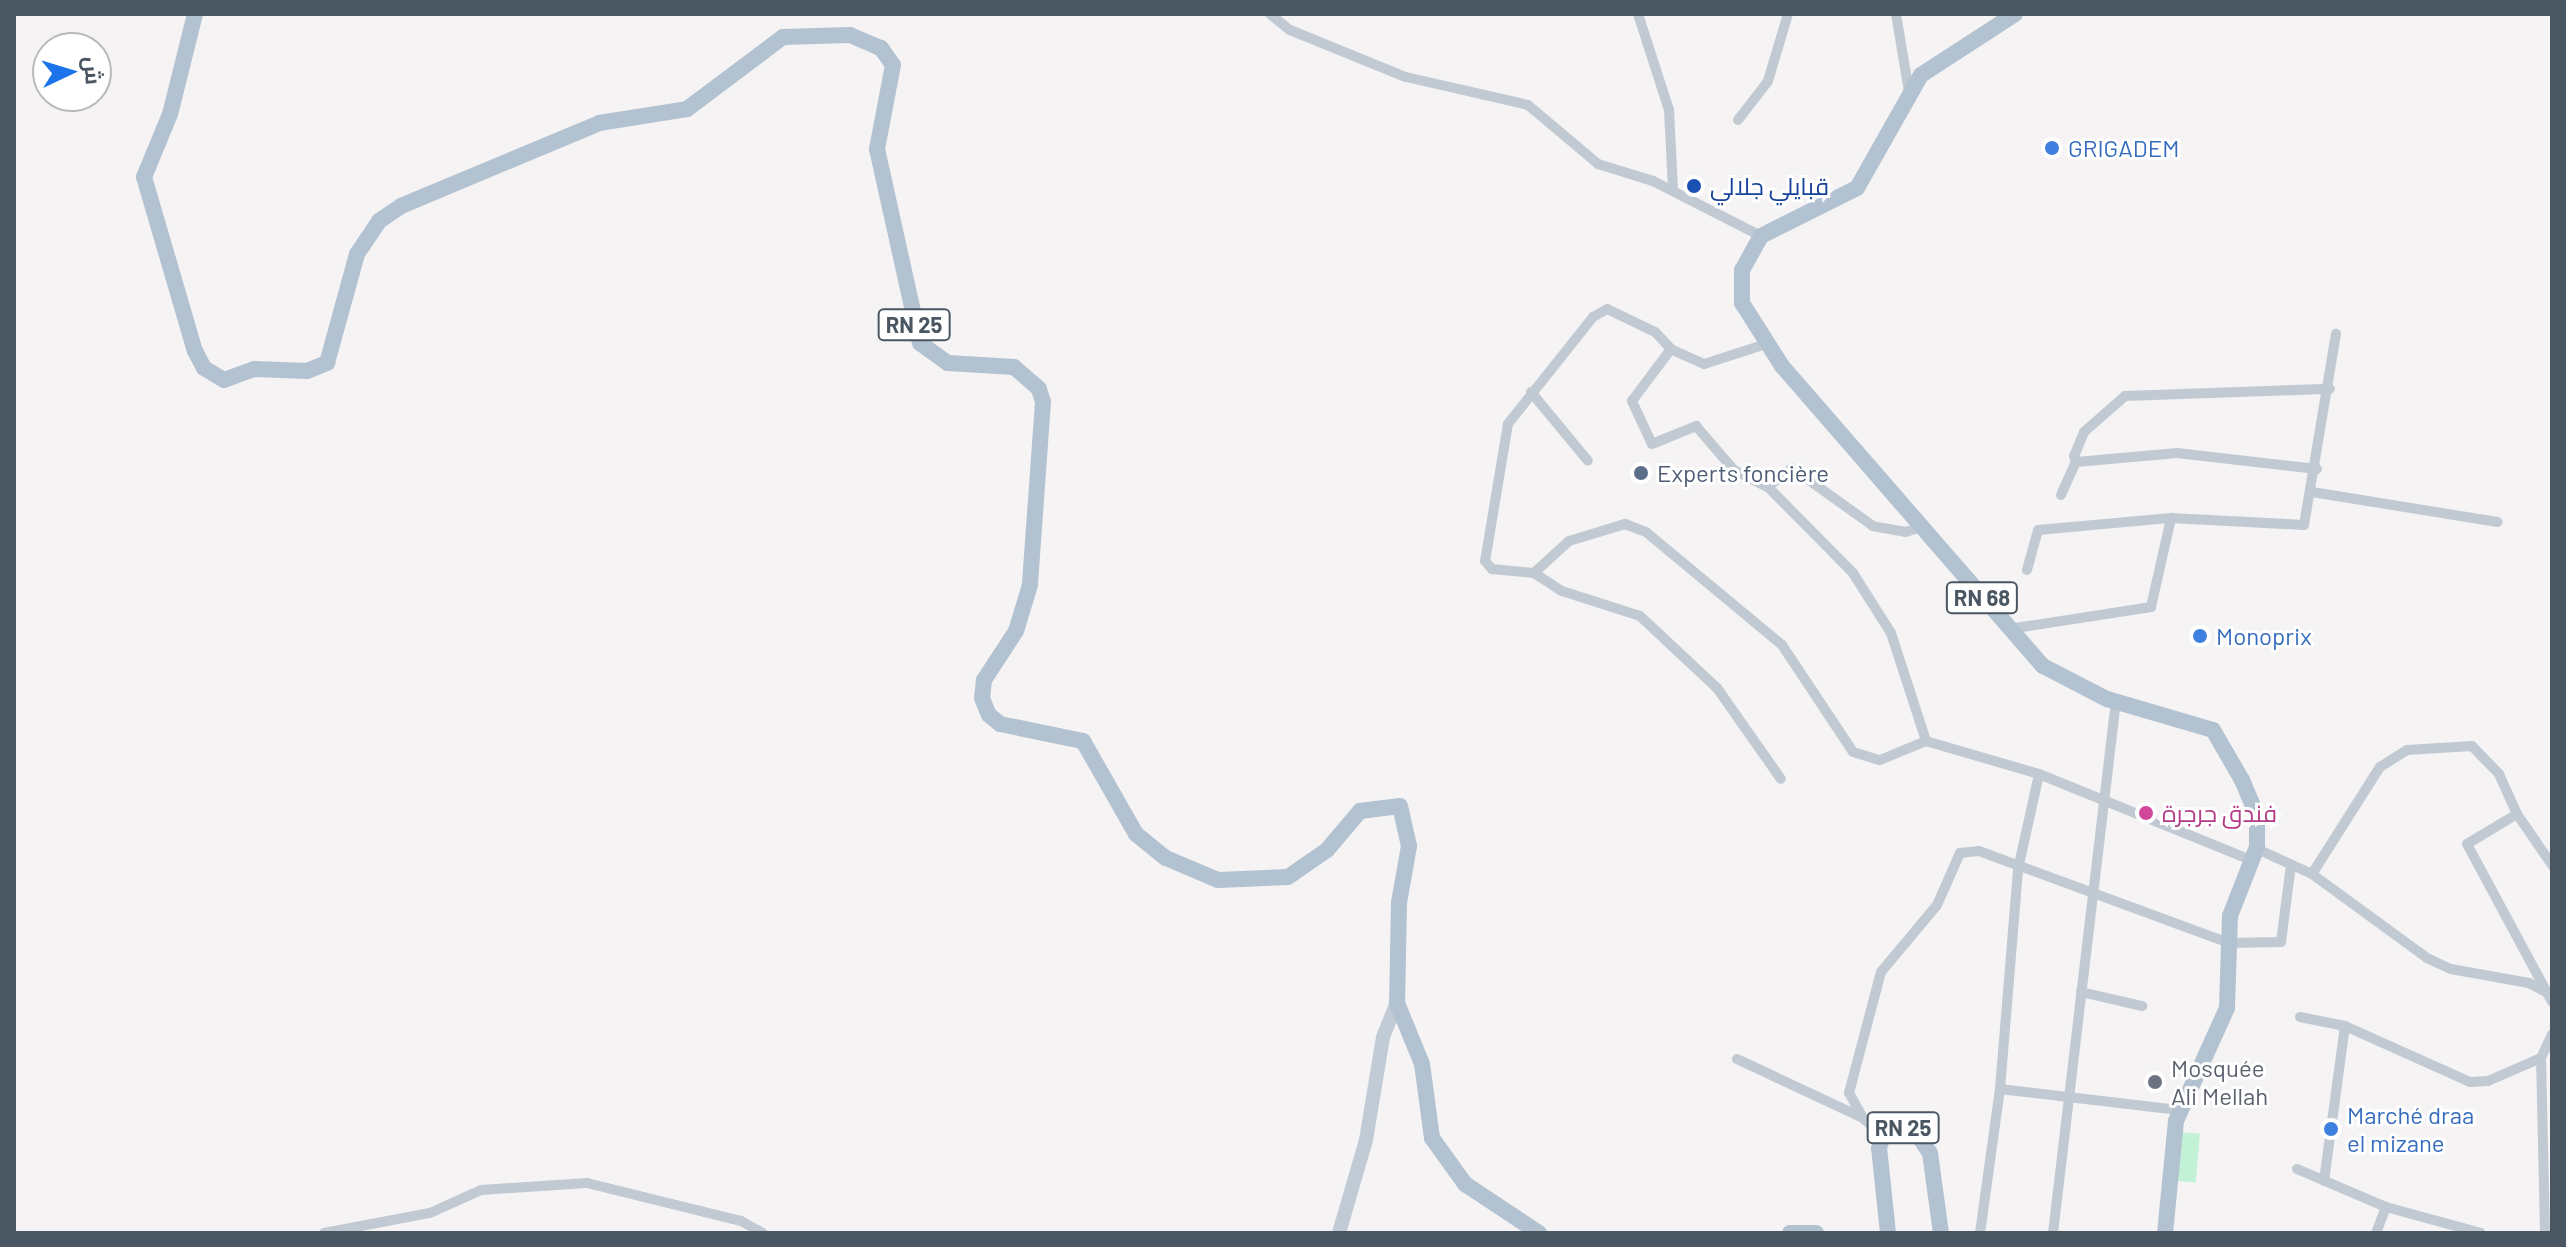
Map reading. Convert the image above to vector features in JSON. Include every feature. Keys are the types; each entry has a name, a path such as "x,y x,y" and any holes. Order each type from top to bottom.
{"main road":[{"name":"RN 25","path":"195,14 170,114 144,177 195,351 204,368 224,380 255,369 307,371 327,363 357,254 379,221 401,206 599,123 687,109 783,37 850,35 881,48 893,65 877,149 920,343 948,363 1014,367 1039,389 1043,402 1034,459 1039,524 1030,585 1016,631 984,680 989,715 1000,724 1083,741 1136,834 1166,858 1218,880 1288,877 1327,850 1360,811 1400,806 1409,846 1399,903 1397,1003 1422,1064 1432,1138 1465,1184 1539,1233"},
{"path":"1761,236 1857,188 1879,158 1909,92 1941,57 2015,14"},
{"name":"RN 68","path":"1761,236 1748,253 1740,284 1748,317 1766,344 2009,629 2057,676 2116,701 2213,730 2257,816 2255,855"},
{"path":"2165,1233 2179,1110 2227,1008 2234,900 2255,855"},
{"name":"RN 25","path":"1888,1233 1883,1136 1904,1127 1925,1141 1941,1233"},
{"path":"1790,1233 1816,1233"}],"street":[{"path":"1270,14 1290,30 1406,77 1528,105 1598,164 1673,190 1761,236"},
{"path":"1638,14 1669,110 1673,190"},
{"path":"1738,120 1768,81 1788,14"},
{"path":"1896,14 1909,92"},
{"path":"1766,344 1704,364 1671,349 1655,332 1607,309 1593,317 1508,424 1483,546 1492,569 1534,573 1562,591 1640,616 1717,688 1781,779"},
{"path":"2027,570 2038,530 2171,518 2304,525 2317,469 2336,334"},
{"path":"1671,349 1632,401 1652,444 1696,426 1734,470 1768,487 1853,573 1891,633 1926,741"},
{"path":"2061,495 2076,462 2084,432 2125,396 2330,389"},
{"path":"1531,392 1588,461"},
{"path":"2076,462 2177,453 2317,469"},
{"path":"1768,487 1792,468 1873,526 1906,532 1921,527"},
{"path":"2312,492 2498,522"},
{"path":"2009,629 2151,607 2171,518"},
{"path":"1534,573 1543,560 1593,529 1625,524 1646,532 1782,645 1853,752 1880,760 1926,741 2101,795 2312,874 2427,958 2451,969 2529,983 2551,998"},
{"path":"2053,1233 2101,795 2116,701"},
{"path":"2312,874 2380,767 2407,750 2472,746 2499,774 2517,814 2552,865"},
{"path":"1980,1233 2000,1089 2018,869 2039,774"},
{"path":"2517,814 2467,844 2551,998"},
{"path":"1863,1118 1849,1093 1887,960 1937,905 1960,853 1975,849 2018,869 2229,943 2281,942 2291,865"},
{"path":"2081,992 2142,1006"},
{"path":"1339,1233 1366,1140 1383,1037 1397,1003"},
{"path":"2300,1017 2345,1026 2470,1082 2488,1081 2541,1058"},
{"path":"2324,1181 2345,1026"},
{"path":"2545,1233 2541,1058 2552,1034"},
{"path":"1737,1059 1863,1118 1883,1136"},
{"path":"2000,1089 2179,1110"},
{"path":"2297,1169 2386,1207 2481,1233"},
{"path":"324,1233 430,1213 481,1190 587,1183 741,1221 763,1233"},
{"path":"2376,1233 2386,1207"}],"green space":[{"path":"2179,1132 2200,1134 2196,1183 2175,1181"}],"place":[{"name":"GRIGADEM","path":"2052,148"},
{"name":"قبايلي جلالي","path":"1694,186"},
{"name":"Experts foncière","path":"1641,473"},
{"name":"Monoprix","path":"2200,636"},
{"name":"فندق جرجرة","path":"2146,813"},
{"name":"Mosquée Ali Mellah","path":"2155,1082"},
{"name":"Marché draa el mizane","path":"2331,1129"}]}
